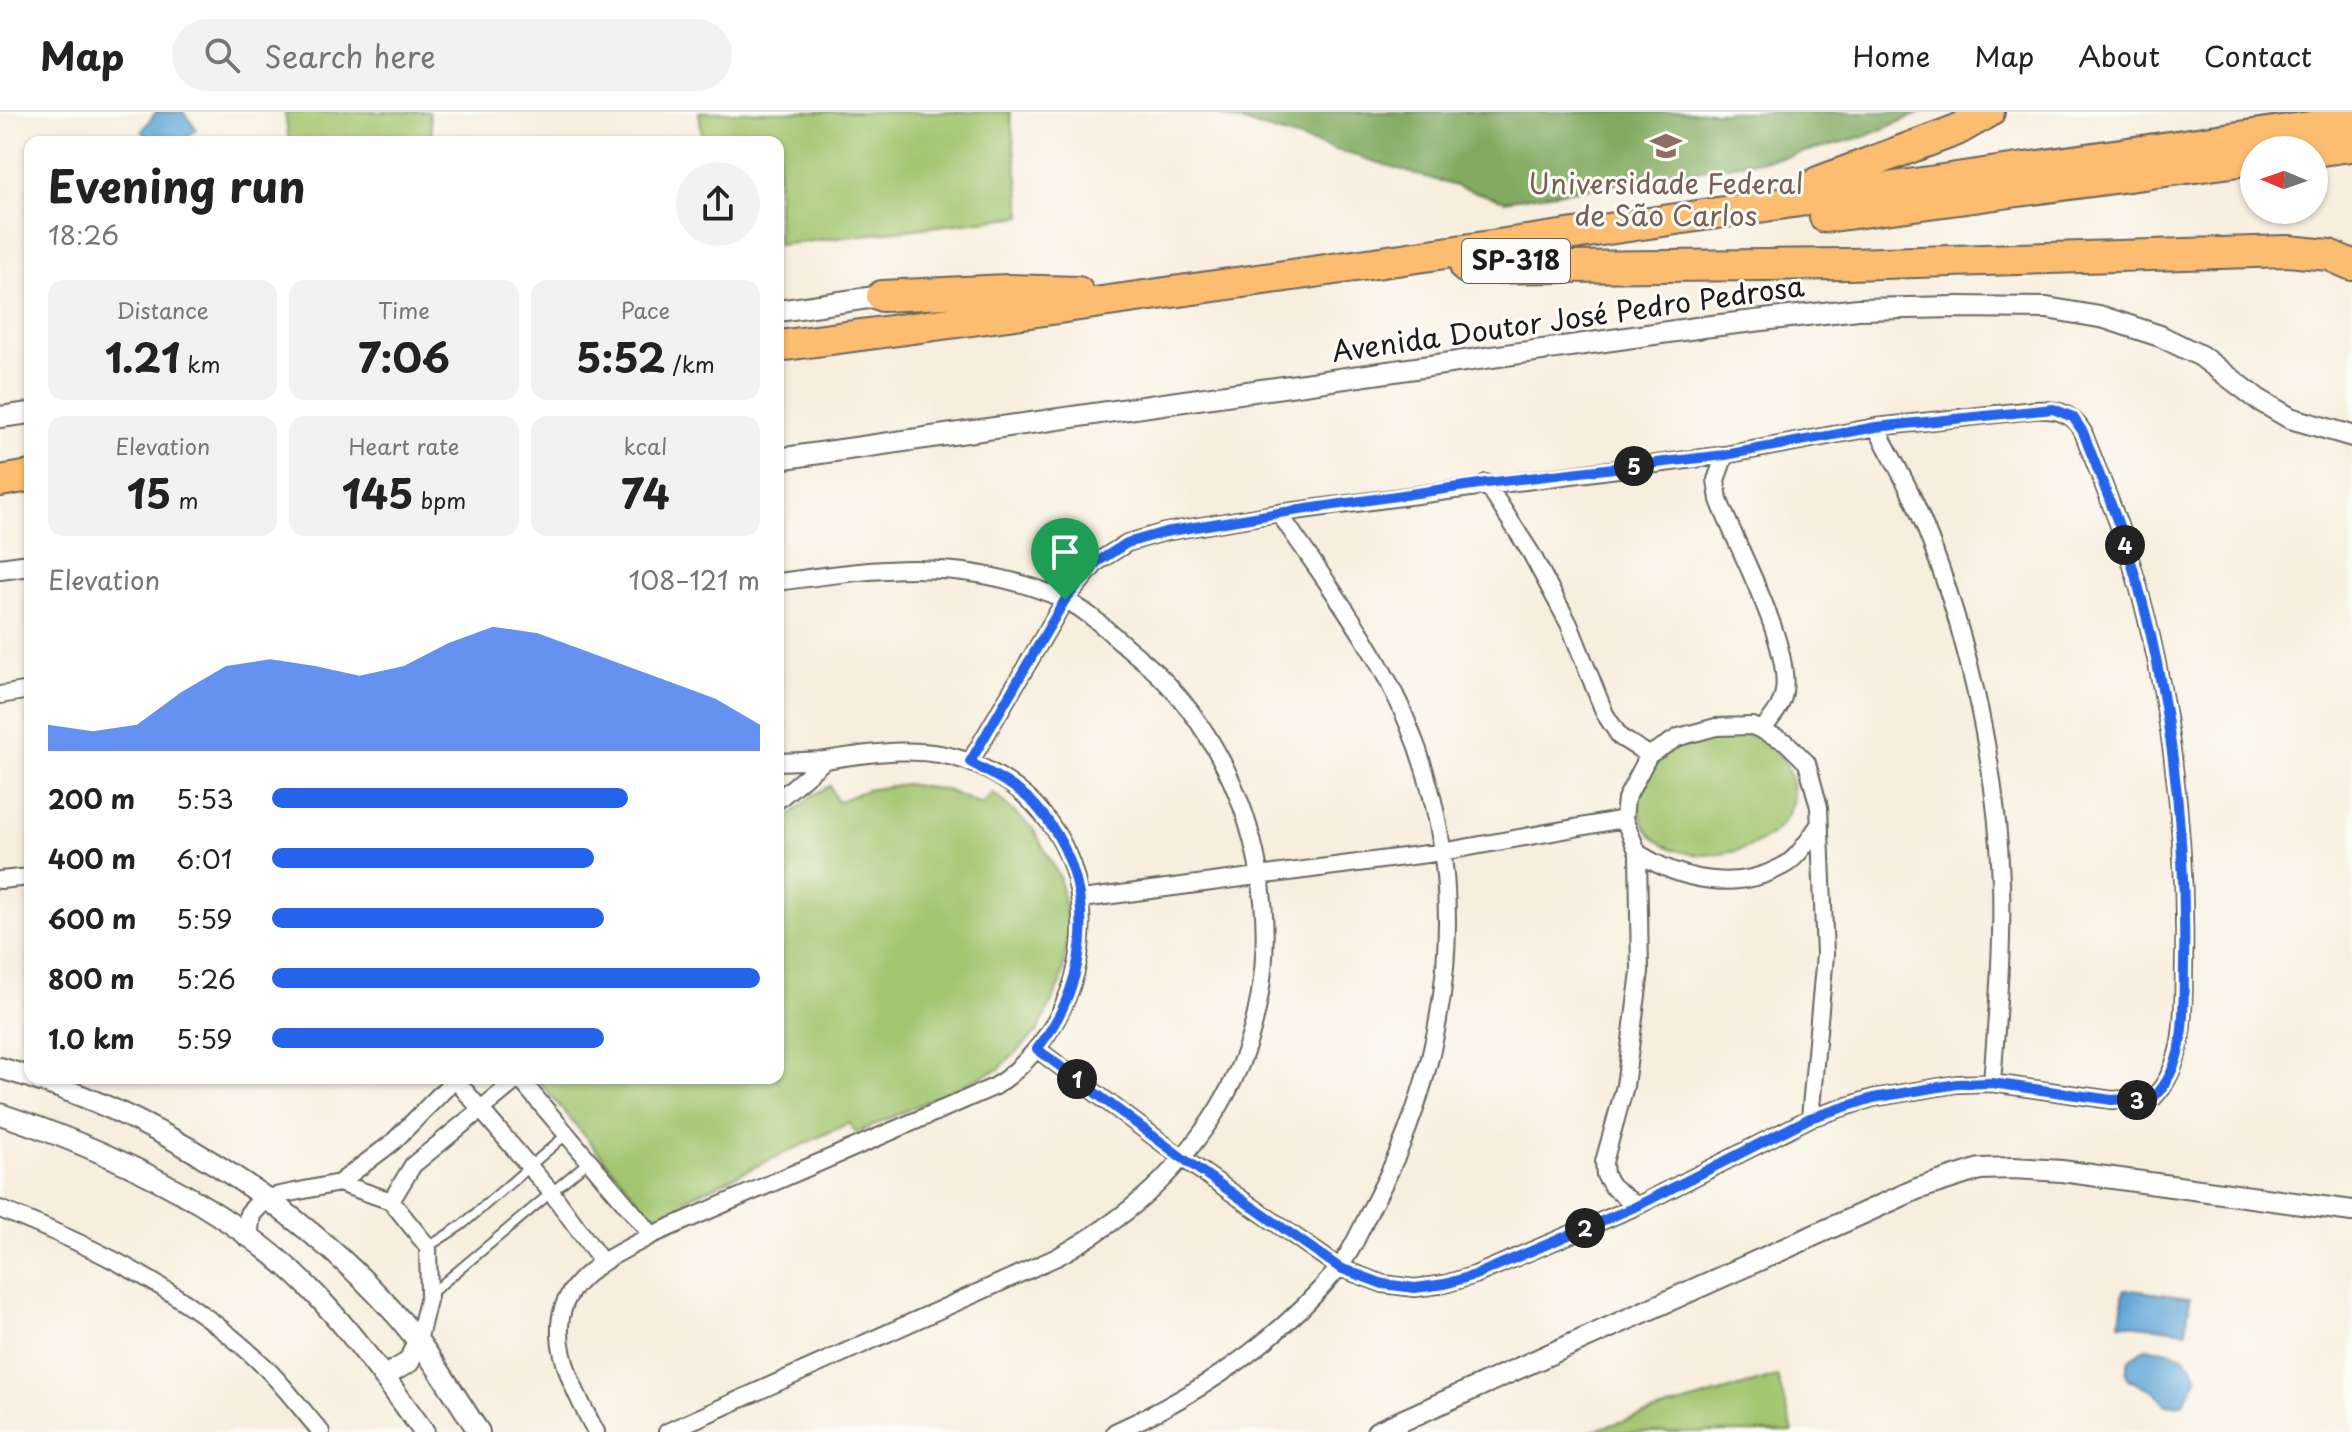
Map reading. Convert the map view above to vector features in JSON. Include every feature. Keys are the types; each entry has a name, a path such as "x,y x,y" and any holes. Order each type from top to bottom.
{"highway":[{"path":"1718,211 1848,173 1957,130 1989,112"},
{"name":"SP-318","path":"784,345 1164,295 1718,211 2352,121"},
{"path":"2328,149 2352,146"},
{"name":"SP-318","path":"784,366 2240,161"},
{"path":"1466,268 1849,264 2288,251 2329,255 2352,265"},
{"path":"882,296 1007,290 1164,295"},
{"path":"0,460 24,457"},
{"path":"0,481 24,477"}],"street":[{"path":"784,310 882,296"},
{"name":"Avenida Doutor José Pedro Pedrosa","path":"784,458 1703,327 1858,309 1944,307 2047,308 2105,318 2160,336 2201,356 2259,400 2290,418 2349,430"},
{"path":"970,762 1065,600 1097,562 1127,543 1165,532 1279,513 1486,483 1725,455 1876,427 2034,410 2053,409 2073,417 2083,432 2123,536 2155,662 2177,789 2185,911 2183,1012 2176,1063 2170,1082 2154,1097 2134,1101 1992,1083 1916,1090 1810,1118 1637,1206 1445,1284 1415,1288 1383,1284 1340,1268 1181,1157 1037,1049"},
{"path":"0,417 24,414"},
{"path":"1876,427 1915,503 1943,580 1970,672 1992,787 2001,896 2001,976 1992,1083"},
{"path":"1725,455 1716,480 1719,500 1773,630 1784,668 1784,692 1778,710 1763,729"},
{"path":"1486,483 1531,553 1569,624 1605,714 1620,737 1649,755"},
{"path":"1115,1432 1206,1386 1261,1344 1340,1268 1403,1148 1431,1065 1446,977 1447,902 1442,852 1429,785 1408,723 1375,655 1279,513"},
{"path":"0,569 24,566"},
{"path":"667,1432 1057,1257 1110,1228 1146,1197 1213,1117 1237,1069 1252,1021 1262,970 1262,878 1241,798 1223,759 1193,711 1159,673 1065,600 980,574 936,568 879,567 784,581"},
{"path":"0,695 24,691"},
{"path":"1637,1206 1612,1186 1605,1175 1604,1162 1625,1086 1635,1025 1642,928 1638,853 1624,819 1626,799 1649,755 1679,737 1734,725 1763,729 1786,742 1807,763 1819,807 1825,955 1810,1118"},
{"path":"596,1432 563,1365 561,1334 565,1306 577,1284 602,1262 652,1235 972,1099 1016,1071 1037,1049 1059,1015 1078,968 1082,899 1067,855 1036,805 1012,786 970,762 920,753 880,752 825,760 784,762"},
{"path":"784,795 825,760"},
{"path":"1082,899 1262,878 1442,852 1624,819"},
{"path":"1638,853 1658,866 1691,877 1745,881 1783,867 1819,825"},
{"path":"0,880 24,878"},
{"path":"0,1068 24,1076"},
{"path":"45,1084 153,1129 234,1176 265,1198 355,1274 418,1341 479,1432"},
{"path":"247,1236 250,1214 265,1198 339,1183 393,1142 449,1084"},
{"path":"460,1084 552,1193 602,1262"},
{"path":"391,1201 400,1180 413,1165 512,1084"},
{"path":"524,1084 652,1235"},
{"path":"0,1114 57,1133 120,1161 187,1195 247,1236 317,1296 385,1376 424,1432"},
{"path":"1377,1432 1917,1189 1980,1169 2062,1171 2352,1211"},
{"path":"339,1183 391,1201 428,1247 429,1296 418,1341 409,1362 385,1376"},
{"path":"0,1209 106,1253 197,1310 266,1368 321,1432"}],"lane":[{"path":"428,1247 462,1225 568,1134"},
{"path":"429,1296 590,1160"}],"green space":[{"path":"285,112 429,112 432,136 288,136"},
{"path":"699,112 1010,112 1022,216 784,244 784,136 702,136"},
{"name":"Universidade Federal de São Carlos","path":"1210,112 1923,112 1866,136 1785,157 1505,201"},
{"path":"1704,732 1753,736 1772,747 1787,768 1792,803 1776,830 1747,847 1712,855 1678,851 1651,835 1639,805 1649,762"},
{"path":"905,784 946,790 981,805 993,793 1033,829 1059,876 1069,929 1061,983 1038,1031 999,1069 856,1133 849,1123 686,1199 690,1211 667,1216 646,1209 541,1084 784,1084 784,822 811,796 830,786 837,802 866,790"},
{"path":"1777,1376 1793,1432 1586,1432"}],"water":[{"path":"156,112 183,112 196,129 189,136 147,136 142,131"},
{"path":"2124,1289 2190,1298 2186,1331 2120,1323"},
{"path":"2145,1348 2171,1351 2191,1364 2197,1380 2182,1404 2166,1405 2153,1390 2129,1380 2126,1372 2129,1359"}],"place":[{"name":"Universidade Federal de São Carlos","path":"1666,146"}],"route":[{"path":"2053,409 2073,417 2083,432 2123,536 2155,662 2177,789 2185,911 2183,1012 2176,1063 2170,1082 2154,1097 2134,1101 1992,1083 1957,1084 1873,1098 1810,1118 1637,1206 1475,1275 1445,1284 1415,1288 1383,1284 1340,1268 1181,1157 1037,1049 1059,1015 1078,968 1082,899 1067,855 1055,831 1036,805 1012,786 970,762 1065,600 1097,562 1112,551 1127,543 1165,532 1486,483 1725,455 1876,427 2053,409"}]}
